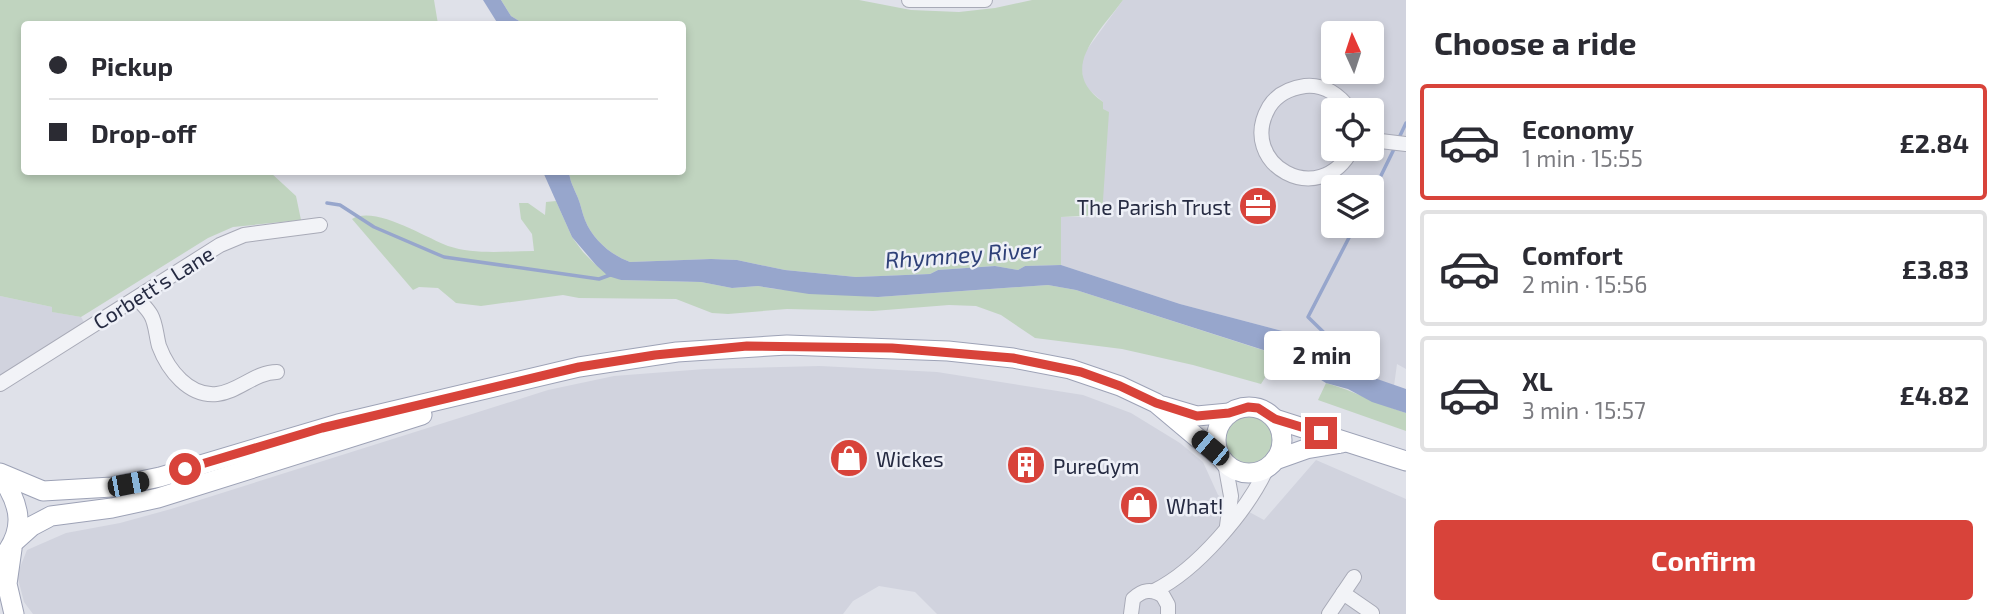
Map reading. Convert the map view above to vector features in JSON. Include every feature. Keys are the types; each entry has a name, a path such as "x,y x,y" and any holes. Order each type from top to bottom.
{"main road":[{"path":"0,474 43,491 112,487 160,477 338,424 586,366 666,353 747,346 852,346 948,351 1034,362 1094,376 1156,403 1197,416 1229,413 1248,407 1267,412 1280,428 1281,450 1271,464"},
{"path":"0,561 32,526 51,516 112,508 158,498 389,426 506,386"},
{"path":"1156,403 1234,470 1245,473 1256,472 1306,449 1347,442"},
{"path":"1222,459 1216,447 1217,428 1229,413"},
{"path":"1275,419 1406,461"},
{"path":"0,474 18,512 18,528 7,584 15,614"}],"street":[{"path":"909,0 985,0"},
{"path":"1341,98 1326,89 1311,85 1297,87 1283,93 1272,103 1261,130 1269,158 1279,169 1291,176 1320,178 1334,172 1345,161"},
{"path":"1384,141 1406,144"},
{"name":"Corbett's Lane","path":"0,384 220,244 244,235 320,225"},
{"path":"137,298 151,316 159,345 170,367 191,389 205,394 217,394 268,372 277,372"},
{"path":"1222,459 1231,496 1227,526"},
{"path":"1131,614 1131,605 1137,595 1154,591 1181,576 1246,507 1271,464"},
{"path":"1169,610 1181,576"},
{"path":"1329,614 1354,577"},
{"path":"1154,591 1163,596 1169,610"},
{"path":"1343,593 1372,612"}],"shaded area":[{"path":"1123,0 1406,0 1406,369 1397,364 1394,386 1334,364 1290,333 1180,304 1061,265 1061,217 1093,217 1103,102 1087,88 1081,65 1086,51"},
{"path":"0,296 52,307 53,312 81,317 87,327 0,378"},
{"path":"820,366 937,372 1083,395 1131,413 1180,443 1203,462 1218,495 1264,520 1316,460 1406,499 1406,614 937,614 915,592 879,586 853,601 843,614 33,614 24,602 17,575 27,550 66,533 120,523 171,509 548,390 614,376 705,369"}],"green space":[{"path":"0,0 434,0 438,21 21,21 21,175 273,175 296,196 301,220 233,227 208,238 81,317 52,312 52,307 0,296"},
{"path":"501,0 859,0 911,10 959,12 1032,0 1123,0 1094,38 1083,64 1083,77 1089,90 1103,102 1103,109 1109,112 1102,215 1061,217 1061,265 1025,266 1018,270 995,266 938,270 930,274 856,277 785,270 737,260 630,262 610,251 588,227 570,175 686,175 686,21 519,21 511,16"},
{"path":"556,201 572,237 583,252 596,265 621,280 701,282 732,288 758,286 878,297 1048,285 1076,290 1275,354 1273,361 1264,371 1268,373 1261,384 1122,349 1035,338 1001,315 976,306 949,305 873,311 787,309 728,314 712,313 676,299 579,298 563,295 481,306 456,303 438,288 419,287 413,290 352,219 374,216 387,219 448,246 469,251 534,251 532,234 521,219 519,203 528,203 545,215 546,202"},
{"path":"1326,383 1406,413 1406,431 1318,400"},
{"path":"1239,417 1259,417 1273,431 1273,451 1259,465 1239,465 1225,451 1225,431"}],"water":[{"path":"483,0 501,0 511,16 519,21 496,21"},
{"path":"544,175 570,175 588,227 610,251 630,262 737,260 785,270 856,277 930,274 938,270 995,266 1018,270 1025,266 1061,265 1180,304 1290,333 1334,364 1406,389 1406,413 1372,402 1348,389 1326,383 1282,356 1076,290 1048,285 878,297 809,294 758,286 732,288 701,282 621,280 608,276 572,237"}],"waterway":[{"path":"1398,140 1406,123"},
{"path":"1381,175 1395,147"},
{"path":"327,203 340,205 374,227 444,257 599,279 610,275"},
{"path":"1349,238 1308,317 1351,359 1354,375"}],"place":[{"name":"The Parish Trust","path":"1258,206"},
{"name":"Wickes","path":"849,458"},
{"name":"PureGym","path":"1026,465"},
{"name":"What!","path":"1139,505"}],"route":[{"path":"185,469 322,428 579,367 655,355 747,346 892,348 1013,358 1081,372 1156,403 1197,416 1229,413 1238,408 1258,408 1275,419 1321,433"}],"water label":[{"name":"Rhymney River","path":"963,254"}]}
